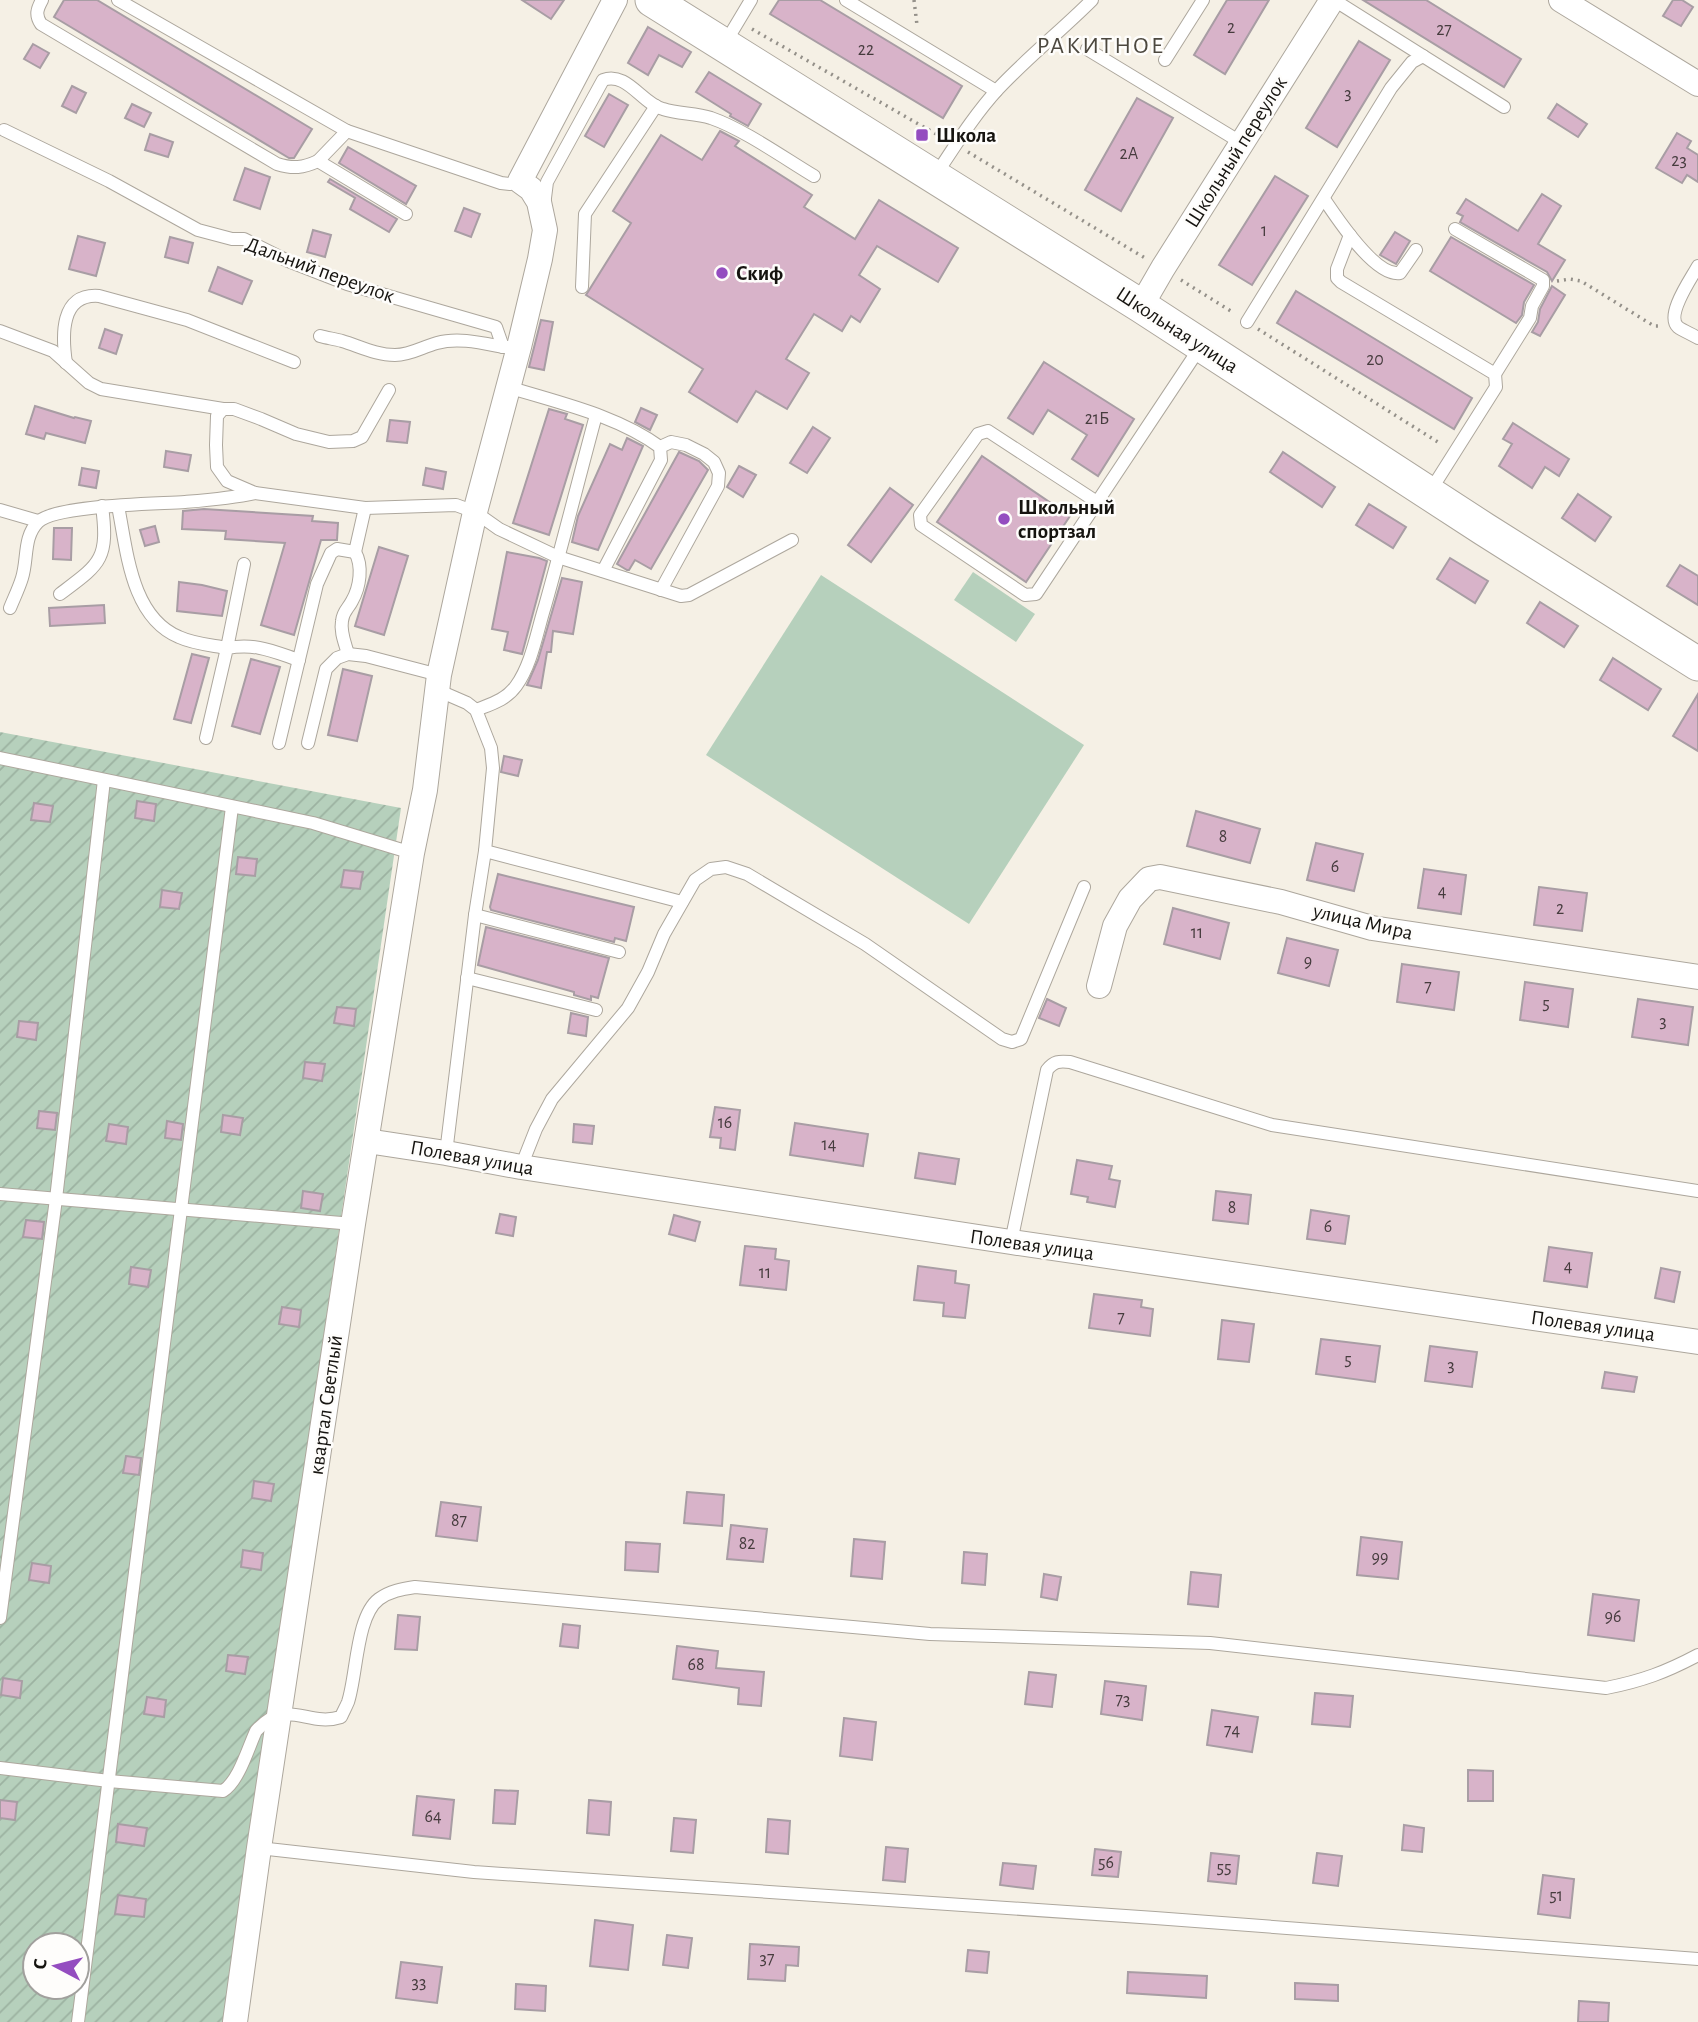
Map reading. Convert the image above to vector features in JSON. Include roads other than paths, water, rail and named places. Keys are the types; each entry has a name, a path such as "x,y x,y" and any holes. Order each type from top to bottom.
{"street":[{"path":"542,214 531,188 520,181 615,0"},
{"name":"Школьная улица","path":"652,0 731,33 935,176 1698,664"},
{"name":"Школьный переулок","path":"1141,306 1333,0"},
{"path":"1561,0 1698,84"},
{"name":"квартал Светлый","path":"235,2022 353,1224 412,853 425,790 438,683 475,512 508,387 511,347 540,259 545,230 542,214"},
{"name":"улица Мира","path":"1099,986 1115,926 1130,899 1149,879 1160,877 1281,902 1372,928 1698,977"},
{"name":"Полевая улица","path":"367,1140 521,1167 1011,1242 1698,1342"}],"lane":[{"path":"43,0 37,9 37,18 41,24 277,164 299,168 318,161 346,131"},
{"path":"118,0 346,131 501,183 520,181"},
{"path":"731,33 751,0"},
{"path":"846,0 996,90"},
{"path":"935,176 996,90 1092,0"},
{"path":"1165,61 1203,0"},
{"path":"1333,0 1504,107"},
{"path":"1087,49 1241,143"},
{"path":"1247,322 1391,88 1412,62 1423,56"},
{"path":"542,214 547,182 603,80 610,78 619,78 662,109 710,118 729,125 814,176"},
{"path":"582,287 585,214 656,106"},
{"name":"Дальний переулок","path":"4,130 109,181 198,230 232,239 244,239 288,261 346,284 496,327 511,347"},
{"path":"318,161 406,214"},
{"path":"1324,199 1350,235 1382,269 1392,274 1400,273 1416,250"},
{"path":"1429,494 1496,387 1495,374 1530,318 1532,306 1544,283 1455,229"},
{"path":"1350,235 1337,269 1337,278 1495,374"},
{"path":"1698,266 1681,296 1674,319 1677,326 1698,338"},
{"path":"66,363 63,339 65,321 76,303 88,295 187,320 294,362"},
{"path":"0,331 53,351 89,383 101,389 234,409 296,434 329,442 353,441 362,437 389,390"},
{"path":"320,336 344,341 367,351 394,355 418,352 436,343 454,341 511,347"},
{"path":"1097,502 988,431 978,435 920,515 921,525 1025,595 1036,594 1202,345"},
{"path":"508,387 596,415 646,437 660,447"},
{"path":"223,409 217,416 217,467 227,481 255,493 365,508 456,505 475,512 499,529 558,557 681,597 690,595 793,540"},
{"path":"476,710 503,699 518,684 529,659 596,415"},
{"path":"660,447 671,442 687,445 714,462 719,473 718,486 661,590"},
{"path":"603,571 661,460 660,447"},
{"path":"10,608 23,575 30,534 38,522 49,515 102,506 238,497 255,493"},
{"path":"60,594 92,570 101,556 105,529 102,506"},
{"path":"118,506 139,597 162,628 191,642 227,648 245,645 264,648 299,660"},
{"path":"348,654 342,622 344,611 352,600 360,571 355,552 365,508"},
{"path":"0,510 38,522"},
{"path":"279,743 323,568 331,553 337,549 355,552"},
{"path":"206,738 244,565"},
{"path":"308,743 326,669 337,657 348,654 366,656 438,683 476,710 491,748 493,768 485,851 446,1153"},
{"path":"0,758 313,823 412,853"},
{"path":"0,1618 56,1199 104,780"},
{"path":"78,2022 232,807"},
{"path":"485,851 682,902"},
{"path":"521,1167 536,1129 552,1099 628,1008 682,902 695,880 710,869 726,867 747,874 865,944 1002,1039 1012,1042 1021,1039 1084,887"},
{"path":"475,915 619,952"},
{"path":"467,978 596,1010"},
{"path":"1011,1242 1047,1070 1058,1061 1070,1062 1272,1125 1698,1191"},
{"path":"0,1194 353,1224"},
{"path":"0,1768 223,1791 230,1787 261,1725 281,1713 331,1720 341,1717 348,1701 359,1643 369,1611 377,1600 394,1591 415,1587 930,1633 1210,1643 1606,1688 1633,1683 1666,1672 1698,1655"},
{"path":"259,1848 474,1872 1155,1918 1698,1959"}],"place":[{"name":"Школа","path":"922,135"},
{"name":"Скиф","path":"722,273"},
{"name":"Школьный спортзал","path":"1004,519"}],"district":[{"name":"РАКИТНОЕ","path":"1101,46"}]}
